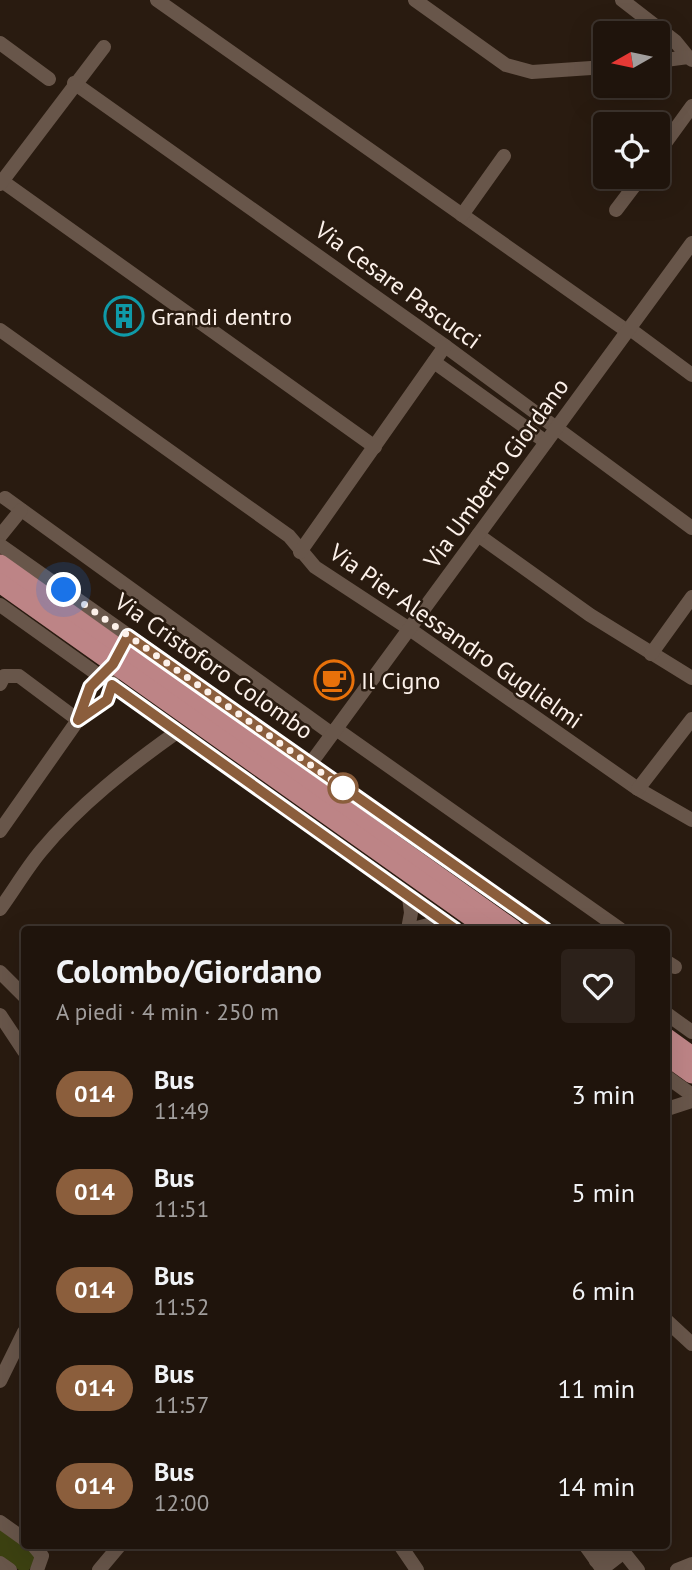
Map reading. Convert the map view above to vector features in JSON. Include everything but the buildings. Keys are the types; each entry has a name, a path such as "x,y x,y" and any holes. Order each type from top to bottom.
{"main road":[{"name":"Via Cristoforo Colombo","path":"0,564 115,662 339,806 509,926"},
{"name":"Via Cristoforo Colombo","path":"0,583 484,926"},
{"path":"670,1040 692,1056"},
{"path":"670,1058 692,1074"}],"street":[{"path":"157,0 692,375"},
{"path":"415,0 506,65 532,72 593,68"},
{"path":"622,0 675,41 690,58"},
{"path":"0,43 49,79"},
{"path":"104,47 1,182 375,447"},
{"path":"670,60 690,58"},
{"name":"Via Cesare Pascucci","path":"74,83 445,346 692,528"},
{"path":"670,136 692,106"},
{"path":"462,215 504,156"},
{"path":"617,210 632,189"},
{"name":"Via Umberto Giordano","path":"311,763 692,243"},
{"name":"Via Pier Alessandro Guglielmi","path":"0,330 289,536 315,567 411,630 638,789 692,820"},
{"path":"300,552 445,346"},
{"name":"Via Cesare Pascucci","path":"434,362 546,442"},
{"path":"5,498 334,732 616,926"},
{"path":"0,536 21,510"},
{"path":"478,535 651,654 692,678"},
{"name":"Via Cristoforo Colombo","path":"0,545 115,662 177,732 449,925"},
{"path":"651,654 692,597"},
{"name":"Via Cristoforo Colombo","path":"0,605 311,763 541,926"},
{"path":"0,831 78,720 90,687 115,662"},
{"path":"78,720 107,700 115,662"},
{"path":"2,680 19,676 78,720"},
{"path":"638,789 692,719"},
{"path":"0,909 42,850 88,803 140,757 177,732"},
{"path":"330,779 339,806"},
{"path":"409,897 410,926"},
{"path":"0,972 21,993"},
{"path":"0,1015 21,1046"},
{"path":"670,1016 692,1032"},
{"path":"670,1079 692,1095"},
{"path":"670,1108 692,1101"},
{"path":"670,1324 692,1343"},
{"path":"0,1381 21,1338"},
{"path":"0,1522 21,1537"},
{"path":"36,1549 41,1556 37,1570"},
{"path":"99,1570 117,1549"},
{"path":"403,1549 417,1570"},
{"path":"589,1549 601,1567 616,1549"},
{"path":"620,1549 638,1570"},
{"path":"0,1563 10,1570"},
{"path":"677,1570 692,1564"}],"green space":[{"path":"0,1529 21,1544 21,1549 29,1549 39,1556 29,1570 19,1570 0,1557"}],"bus line":[{"name":"014","path":"451,926 112,685 107,700 78,720 90,687 113,664 128,636 541,926"}],"place":[{"name":"Grandi dentro","path":"124,316"},
{"name":"Il Cigno","path":"334,680"}],"route":[{"path":"64,590 350,793 343,788"}]}
